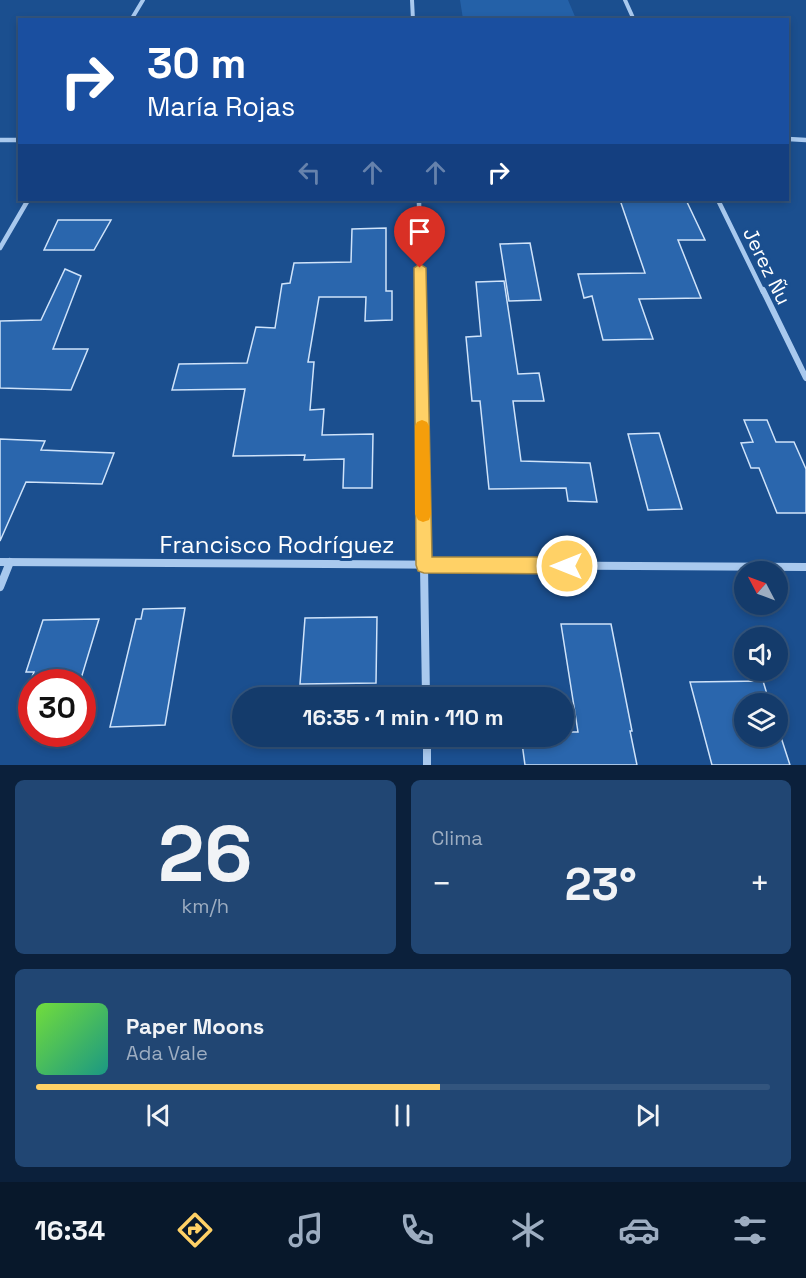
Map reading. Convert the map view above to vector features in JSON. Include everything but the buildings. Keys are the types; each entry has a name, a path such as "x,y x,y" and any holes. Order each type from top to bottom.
{"street":[{"path":"132,18 143,0"},
{"path":"412,0 412,18"},
{"path":"625,0 633,18"},
{"path":"0,140 18,140"},
{"path":"789,140 806,140"},
{"path":"0,248 27,201"},
{"path":"419,201 426,687"},
{"name":"Jerez Ñu","path":"718,201 806,378"},
{"name":"Francisco Rodríguez","path":"0,562 806,567"},
{"path":"0,587 10,562"},
{"path":"427,747 427,765"}],"shaded area":[{"path":"460,0 568,0 576,18 463,18"}],"slow traffic":[{"path":"422,426 423,514"}],"route":[{"path":"420,268 424,565 567,566"}]}
